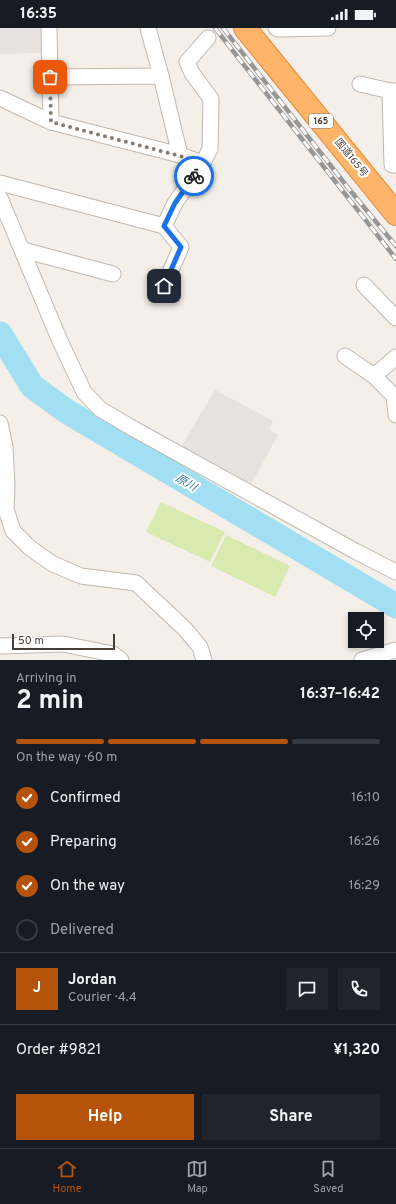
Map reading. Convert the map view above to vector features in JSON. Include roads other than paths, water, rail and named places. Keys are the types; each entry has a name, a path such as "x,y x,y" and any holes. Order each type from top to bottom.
{"highway":[{"name":"国道165号","path":"245,28 396,214"}],"street":[{"path":"49,28 51,122"},
{"path":"148,28 180,156"},
{"path":"276,28 328,28"},
{"path":"164,226 175,203 203,163 210,149 211,99 192,73 187,62 208,38"},
{"path":"50,77 161,76"},
{"path":"360,84 393,91 392,165 396,164"},
{"path":"0,98 51,122 203,163"},
{"path":"0,183 164,226 181,247 164,286"},
{"path":"0,198 60,341 84,392 100,409 168,448 396,572"},
{"path":"23,250 114,274"},
{"path":"364,285 396,318"},
{"path":"345,356 374,376 394,396 396,409"},
{"path":"374,376 396,357"},
{"path":"0,423 5,447 7,486 6,509 13,531 30,548 53,564 81,576 136,583 185,629 200,647 204,660"},
{"path":"0,646 63,644 113,654 120,660"},
{"path":"362,660 396,650"}],"waterway":[{"name":"原川","path":"0,334 32,386 66,411 396,606"}],"railway":[{"path":"215,28 396,259"},
{"path":"223,28 349,189 396,246"}]}
